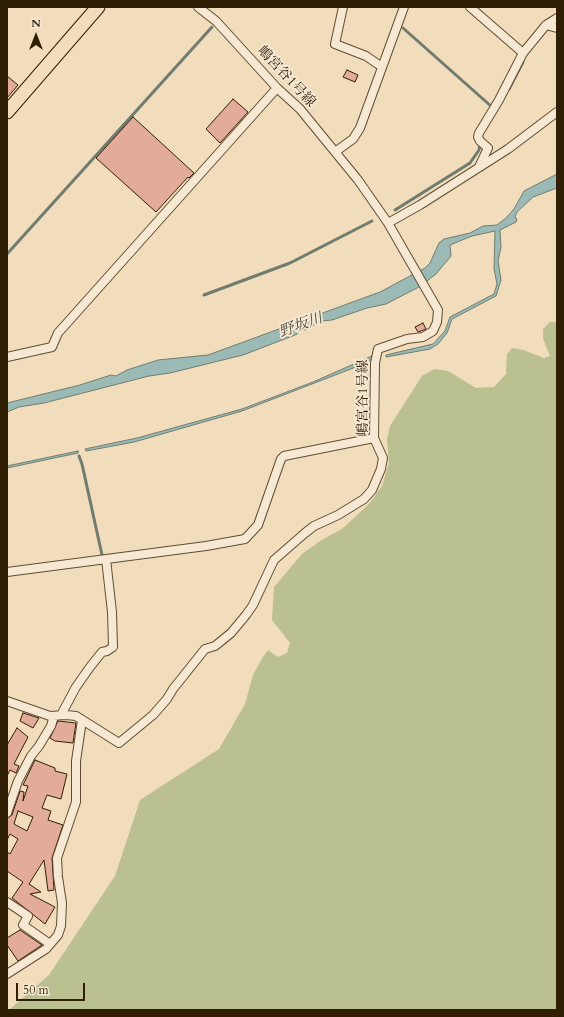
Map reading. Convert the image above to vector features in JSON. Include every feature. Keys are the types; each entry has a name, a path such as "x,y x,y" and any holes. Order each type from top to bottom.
{"main road":[{"path":"7,112 98,7"}],"street":[{"name":"嶋宮谷1号線","path":"7,701 50,716 76,716 119,743 153,715 167,699 172,689 205,650 215,646 243,620 253,605 274,560 304,533 364,499 372,490 381,469 383,458 374,438 375,363 378,349 408,339 423,337 433,331 437,322 438,310 427,290 388,223 358,180 300,109 277,88 216,21 198,7"},
{"path":"343,7 335,44 366,56 382,67"},
{"path":"335,152 353,140 360,128 404,7"},
{"path":"470,7 523,53"},
{"path":"479,167 488,148 478,138 479,133 499,100 523,53 546,24 557,18"},
{"path":"546,24 557,28"},
{"path":"7,357 52,347 58,333 277,88"},
{"path":"388,223 508,149 557,112"},
{"path":"7,572 232,543 245,539 258,525 281,459 284,456 374,438"},
{"path":"7,813 18,781 31,756 90,667 102,652 107,651 113,646 112,612 106,559"},
{"path":"7,974 39,954 58,935 62,919 58,877 58,854 68,830 76,802 76,761 82,720"},
{"path":"7,902 28,916 23,925 50,944"}],"green space":[{"path":"550,322 557,322 557,1010 9,1010 49,975 115,876 140,800 219,749 245,704 253,675 263,657 268,650 278,657 287,653 290,643 272,620 274,587 302,554 323,539 342,529 369,504 382,486 389,463 387,439 390,426 422,376 434,369 448,371 476,388 494,387 506,374 507,354 512,348 523,350 544,358 550,356 543,339 543,329"}],"water":[{"name":"野坂川","path":"557,174 557,188 533,197 517,212 515,217 517,219 516,222 500,230 501,247 498,261 501,280 496,296 452,319 447,333 438,344 430,349 386,357 386,355 433,344 445,331 450,317 494,294 497,284 494,269 495,231 472,236 450,245 451,256 436,274 419,287 386,304 367,308 332,320 322,321 295,335 243,355 170,373 149,376 44,403 19,407 7,412 7,403 80,385 111,375 116,376 127,370 158,360 208,355 380,292 425,268 430,263 439,243 444,239 470,233 483,226 497,225 514,209 524,191"},
{"path":"372,356 372,359 356,367 242,411 134,442 86,451 85,449 137,438 242,409 313,382"},
{"path":"78,451 78,453 7,468 7,466"}],"building":[{"path":"347,70 358,75 355,82 343,77"},
{"path":"7,76 18,85 7,98"},
{"path":"233,99 248,112 220,143 206,129"},
{"path":"133,117 194,173 189,178 188,177 156,212 96,158"},
{"path":"423,323 426,329 418,332 415,327"},
{"path":"23,713 39,718 33,728 20,721"},
{"path":"58,721 76,723 73,743 55,741 50,738"},
{"path":"17,728 28,737 14,764 19,766 16,773 10,770 7,776 7,745"},
{"path":"35,760 55,768 55,771 67,774 61,799 47,795 42,808 51,811 48,820 63,825 52,858 54,890 48,891 44,860 29,884 41,892 30,894 55,907 45,924 12,898 23,882 7,871 7,852 10,854 18,839 10,834 7,840 7,818 12,815 20,791 24,792 23,801 28,786 23,785","holes":["18,811 33,817 27,831 14,824"]},
{"path":"20,930 42,945 18,961 7,945 7,938"}],"waterway":[{"path":"7,254 212,27"},
{"path":"403,28 492,107"},
{"path":"509,89 523,62"},
{"path":"395,210 470,163 479,150 480,145"},
{"path":"204,295 290,263 372,221"},
{"path":"79,456 102,555"}]}
